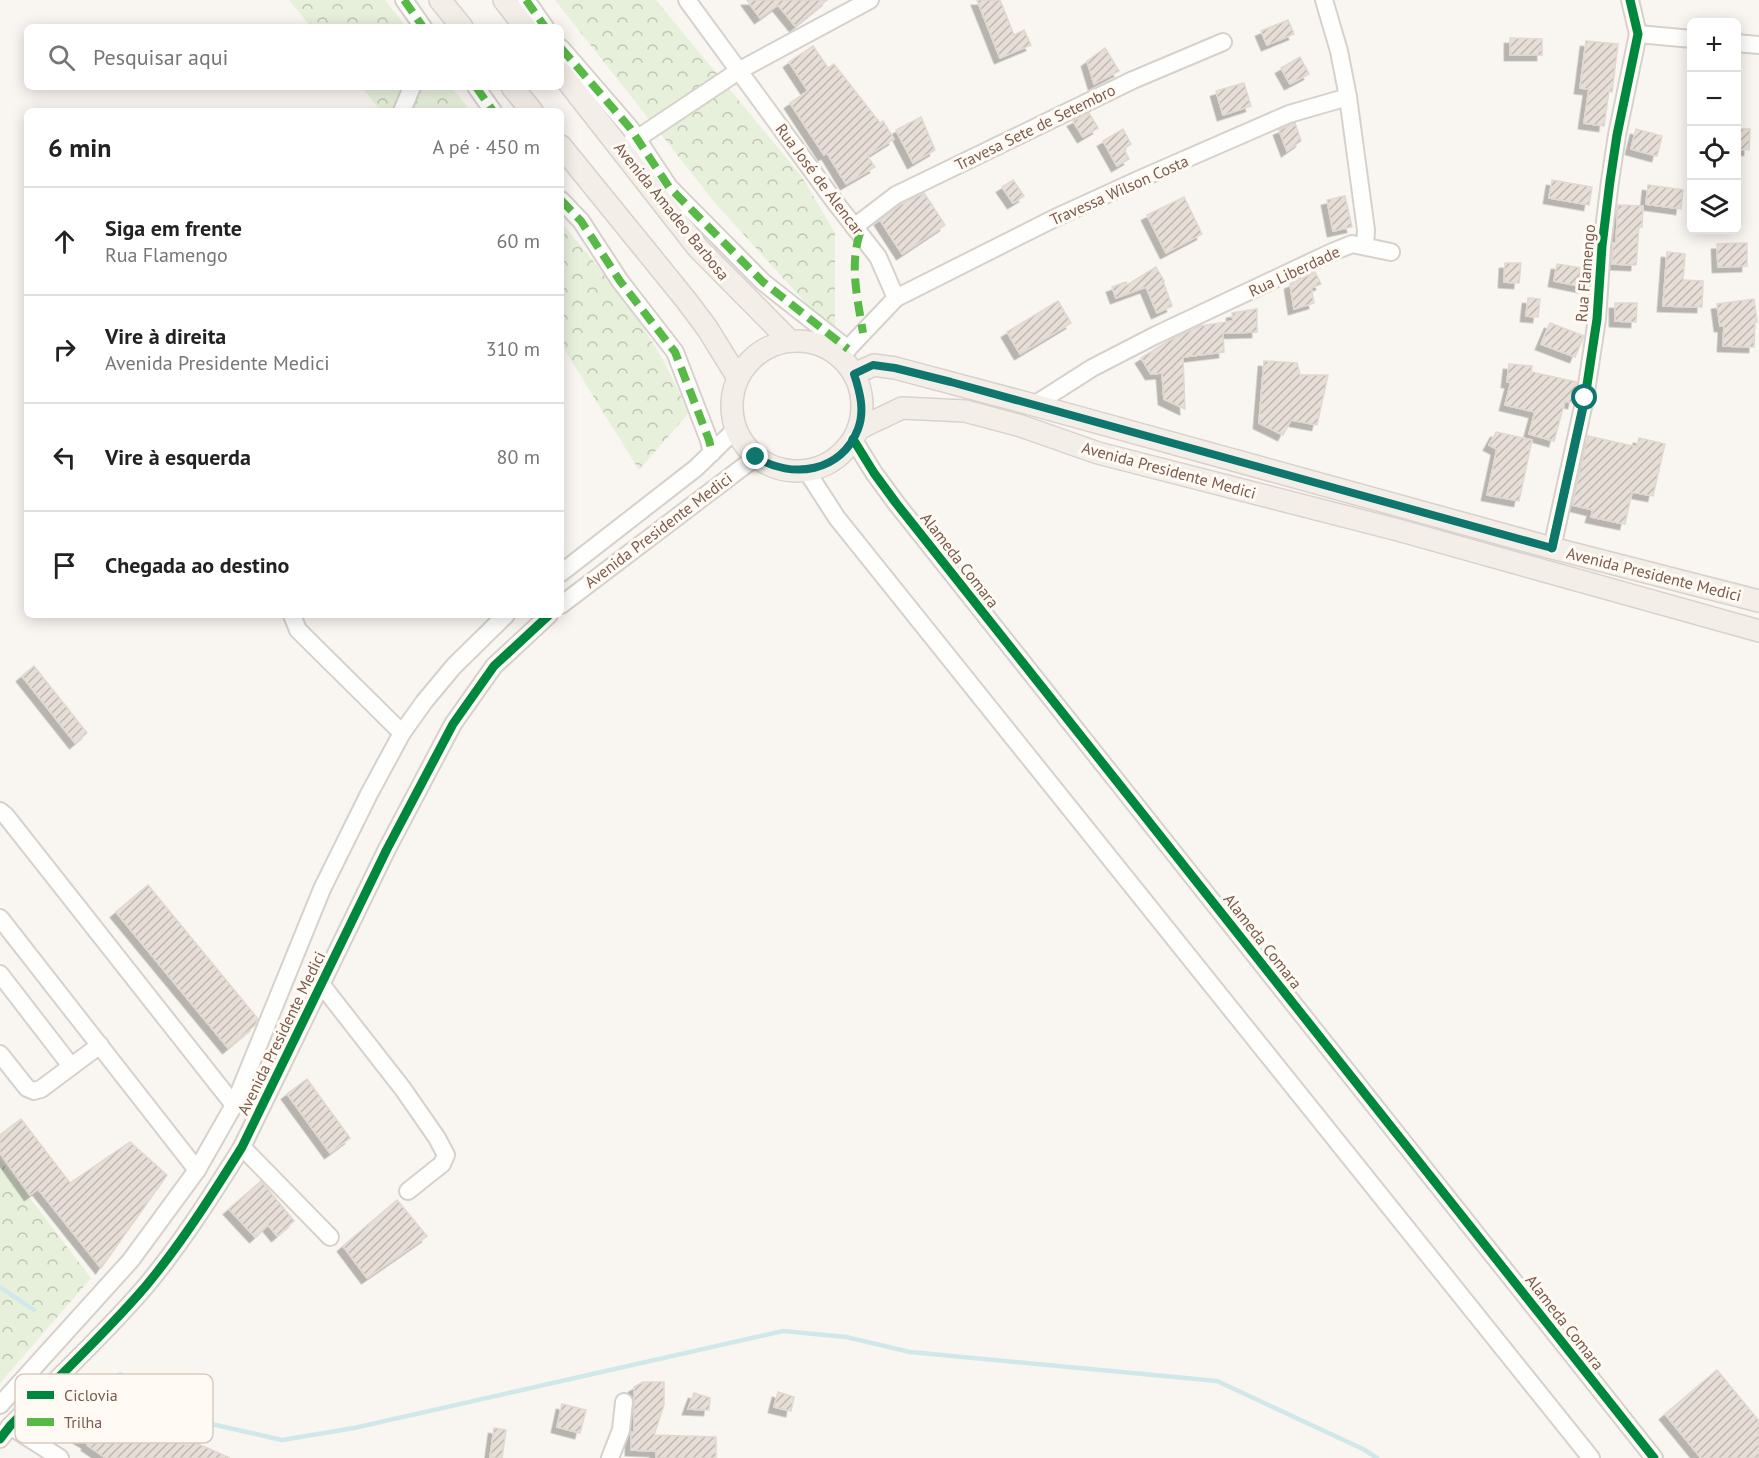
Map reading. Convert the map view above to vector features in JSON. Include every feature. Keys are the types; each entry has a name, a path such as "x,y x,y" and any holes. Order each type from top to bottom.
{"main road":[{"path":"440,0 460,24"},
{"path":"504,0 523,24"},
{"name":"Avenida Amadeo Barbosa","path":"564,76 629,144 698,248 790,341"},
{"path":"514,90 530,108"},
{"path":"564,150 686,300 707,328 738,378"},
{"path":"790,341 812,342 844,353 861,396 856,434 840,454 824,465 806,470 788,470 770,466 756,457 744,444 736,429 732,412 733,395 738,378 751,360 769,347 790,341"},
{"name":"Avenida Presidente Medici","path":"854,374 873,365 895,368 1552,548 1759,601"},
{"name":"Avenida Presidente Medici","path":"856,434 902,408 964,411 1020,426 1098,453 1398,530 1759,631"}],"street":[{"path":"404,0 421,24"},
{"path":"526,0 543,24"},
{"name":"Rua José de Alencar","path":"687,0 878,257 889,277 896,298"},
{"path":"629,144 740,70 870,0"},
{"path":"1324,0 1339,51 1348,97 1366,230 1365,246 1391,252"},
{"name":"Rua Flamengo","path":"1552,548 1585,398 1597,319 1602,246 1613,158 1638,34 1630,0"},
{"path":"1638,34 1687,39"},
{"name":"Travesa Sete de Setembro","path":"854,227 896,195 1133,80 1223,42"},
{"path":"1741,43 1759,45"},
{"path":"564,51 592,81 629,144 763,282 844,353 896,298"},
{"path":"403,108 411,90"},
{"path":"478,90 491,108"},
{"name":"Travessa Wilson Costa","path":"896,298 1057,217 1140,179 1289,114 1348,97"},
{"path":"564,203 581,220 620,281 675,352 712,453"},
{"name":"Rua Liberdade","path":"1034,405 1092,368 1156,335 1330,253 1352,244 1365,246"},
{"name":"Avenida Presidente Medici","path":"564,571 671,488 736,429"},
{"name":"Alameda Comara","path":"856,434 874,473 903,513 1654,1458"},
{"name":"Avenida Presidente Medici","path":"564,602 756,457"},
{"path":"806,470 837,518 1591,1458"},
{"path":"293,618 298,630 402,733"},
{"name":"Avenida Presidente Medici","path":"27,1374 131,1260 196,1170 234,1105 322,889 402,733 454,666 503,618"},
{"name":"Avenida Presidente Medici","path":"62,1374 144,1289 172,1253 242,1147 406,811 453,724 494,666 546,618"},
{"path":"3,814 234,1105"},
{"path":"0,918 196,1170"},
{"path":"0,974 71,1066"},
{"path":"321,984 403,1089 446,1155 442,1164 408,1191"},
{"path":"0,1054 27,1088 34,1091 41,1089 99,1045"},
{"path":"242,1147 330,1237"},
{"path":"61,1336 82,1354"},
{"name":"Avenida Presidente Medici","path":"0,1405 15,1388"},
{"path":"610,1458 621,1430 624,1402"},
{"path":"28,1443 60,1458"}],"green space":[{"path":"289,0 385,0 404,24 309,24"},
{"path":"555,0 656,0 802,177 835,233 835,335 716,204"},
{"path":"364,90 454,90 468,108 378,108"},
{"path":"564,226 616,289 649,337 677,387 688,414 639,470 564,349"},
{"path":"0,1159 91,1278 0,1383"}],"building":[{"path":"747,0 827,0 795,26 778,5 760,18"},
{"path":"977,0 1000,0 1014,35 1024,30 1031,45 1000,58"},
{"path":"1288,20 1294,34 1267,45 1261,31"},
{"path":"1510,38 1542,39 1542,55 1510,55"},
{"path":"1586,41 1618,44 1612,92 1609,91 1604,126 1584,123 1589,89 1580,88"},
{"path":"813,46 828,68 834,64 880,123 883,121 894,139 867,156 875,167 846,184 827,153 824,155 790,103 808,91 789,62"},
{"path":"1105,48 1119,71 1094,84 1087,61"},
{"path":"1300,57 1309,74 1290,84 1281,68"},
{"path":"1244,83 1251,106 1223,115 1216,91"},
{"path":"1089,113 1098,128 1083,137 1073,121"},
{"path":"921,117 935,150 913,163 896,130"},
{"path":"1295,123 1301,141 1287,151 1279,130"},
{"path":"1123,129 1131,144 1124,149 1129,159 1117,166 1103,141"},
{"path":"1636,129 1662,136 1657,156 1631,149"},
{"path":"1741,129 1750,129 1749,150 1741,149"},
{"path":"1013,180 1024,196 1013,203 1002,187"},
{"path":"1552,180 1592,187 1589,205 1549,198"},
{"path":"1648,185 1683,190 1681,209 1646,204"},
{"path":"924,193 945,225 902,254 880,220 902,204"},
{"path":"1345,196 1352,227 1333,231 1327,200"},
{"path":"1184,197 1202,234 1166,253 1147,215"},
{"path":"1618,205 1643,206 1636,265 1612,264 1613,243 1616,243"},
{"path":"1747,243 1747,266 1718,267 1717,244"},
{"path":"1667,252 1685,254 1683,280 1703,281 1702,307 1663,306"},
{"path":"1505,263 1521,263 1519,283 1504,282"},
{"path":"1557,264 1588,269 1584,287 1554,281"},
{"path":"1156,267 1164,281 1172,306 1157,313 1146,287 1116,298 1112,287 1126,282 1127,285"},
{"path":"1315,272 1321,284 1311,288 1314,303 1294,309 1290,284"},
{"path":"1528,298 1540,299 1538,317 1526,316"},
{"path":"1754,299 1757,322 1755,322 1754,347 1723,346 1724,326 1720,326 1717,304"},
{"path":"1058,301 1071,323 1020,354 1007,332"},
{"path":"1615,303 1637,303 1636,322 1615,321"},
{"path":"1257,309 1257,332 1223,333 1224,352 1183,357 1185,409 1164,399 1162,373 1151,374 1141,358 1170,340 1200,326 1233,321 1232,313"},
{"path":"1550,323 1584,336 1575,357 1541,344"},
{"path":"1264,361 1297,363 1300,375 1328,375 1317,425 1291,420 1283,435 1259,423"},
{"path":"1509,364 1532,366 1531,372 1577,382 1573,403 1565,401 1554,441 1529,434 1535,412 1505,405 1511,382 1507,382"},
{"path":"1496,432 1532,440 1519,501 1487,495 1497,449 1489,445"},
{"path":"1588,436 1637,447 1639,438 1665,444 1653,496 1632,492 1625,524 1591,517 1593,510 1572,505"},
{"path":"34,666 87,733 75,743 22,676"},
{"path":"148,885 258,1019 255,1025 228,1048 116,912"},
{"path":"307,1079 350,1138 330,1153 287,1094"},
{"path":"21,1119 70,1183 130,1142 167,1175 101,1268 38,1189 30,1195 0,1153 0,1135"},
{"path":"261,1181 294,1221 277,1236 268,1225 255,1237 229,1209"},
{"path":"397,1200 427,1236 367,1278 343,1246"},
{"path":"1717,1370 1759,1421 1759,1458 1701,1458 1665,1414"},
{"path":"643,1382 664,1382 664,1405 654,1435 716,1437 716,1458 656,1458 656,1451 631,1450 631,1432 634,1432 634,1387"},
{"path":"778,1392 794,1397 791,1411 774,1407"},
{"path":"694,1393 710,1398 709,1410 688,1409"},
{"path":"562,1404 586,1410 580,1433 557,1427"},
{"path":"494,1428 506,1430 502,1458 490,1458"},
{"path":"88,1443 182,1443 187,1446 188,1443 196,1443 230,1458 106,1458 87,1445"}],"waterway":[{"path":"0,1287 34,1310"},
{"path":"213,1424 282,1440 354,1428 783,1331 846,1337 910,1352 1217,1381 1363,1449 1377,1458"}],"marked path":[{"path":"404,0 421,24"},
{"path":"526,0 543,24"},
{"path":"564,51 630,128 669,187 763,282 848,349"},
{"path":"478,90 491,108"},
{"path":"564,203 581,221 620,281 675,352 712,453"},
{"path":"860,233 855,270 863,333"}],"cycle path":[{"path":"1552,548 1585,398 1597,319 1602,246 1610,181 1638,34 1630,0"},
{"path":"853,439 896,503 1654,1458"},
{"path":"62,1374 145,1287 196,1219 242,1147 387,849 453,724 494,666 546,618"},
{"path":"0,1439 15,1421"}],"route":[{"path":"756,457 770,466 788,470 806,470 824,465 840,454 853,439 861,418 861,396 854,374 873,365 951,382 1552,548 1568,484 1585,398"}]}
